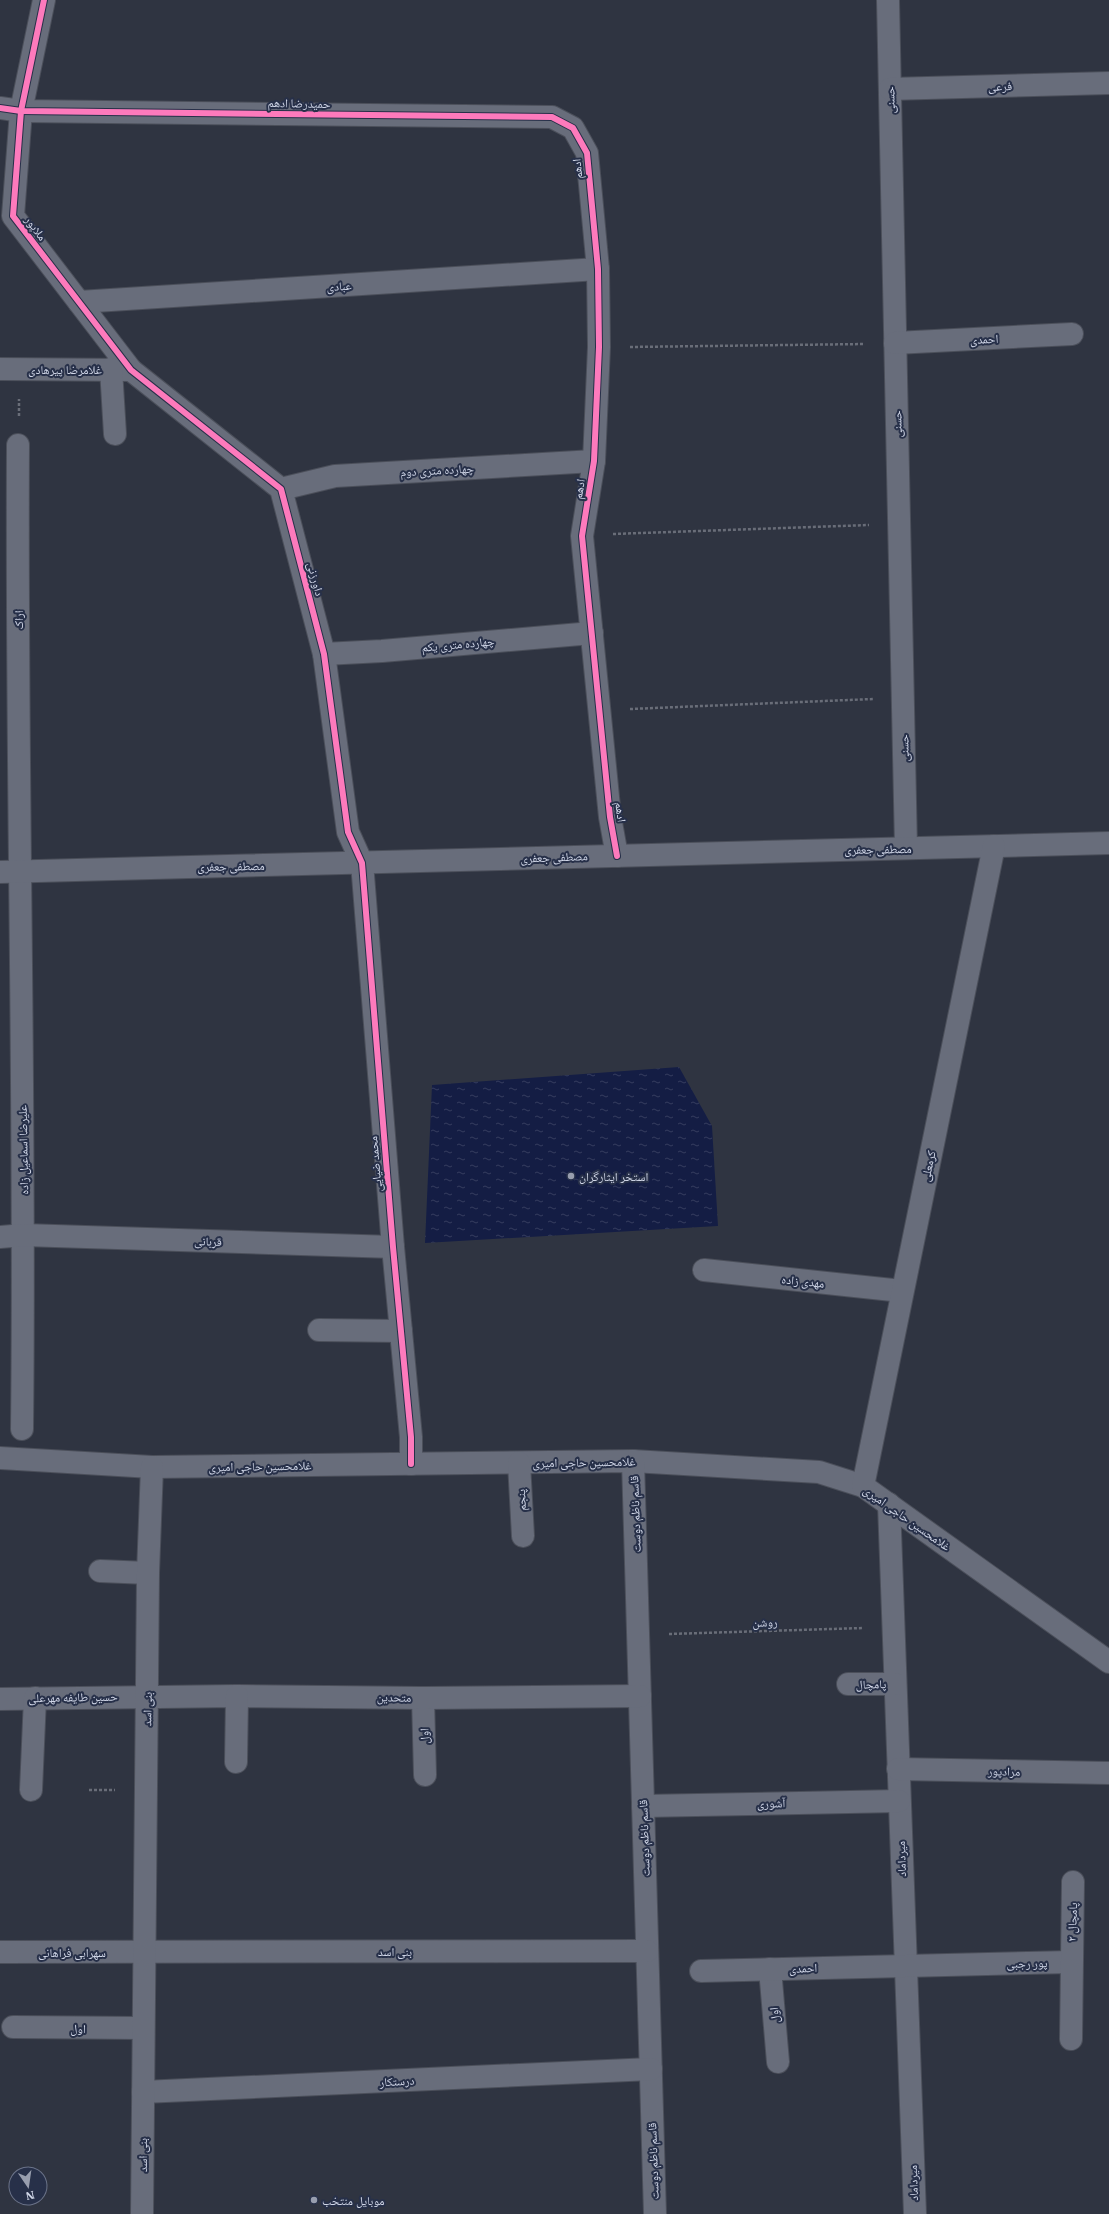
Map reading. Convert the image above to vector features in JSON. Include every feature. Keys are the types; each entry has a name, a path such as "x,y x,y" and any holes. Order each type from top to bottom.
{"street":[{"name":"ملاپور","path":"44,0 21,111 7,214 79,302 121,370"},
{"name":"حسنی","path":"888,0 906,848"},
{"name":"فرعی","path":"890,89 1109,83"},
{"name":"حمیدرضا ادهم","path":"0,108 21,111 552,117 573,128"},
{"name":"ادهم","path":"573,128 587,153 598,269 598,347 594,461 582,536 610,817 617,856"},
{"name":"عبادی","path":"79,302 598,269"},
{"name":"احمدی","path":"895,343 1072,334"},
{"name":"غلامرضا پیرهادی","path":"10,369 121,370"},
{"path":"114,434 121,370"},
{"path":"121,370 281,490"},
{"name":"اراک","path":"10,872 9,540 18,445"},
{"name":"چهارده متری دوم","path":"281,490 335,476 594,461"},
{"name":"داورزنی","path":"281,490 324,654 348,832 362,863"},
{"name":"چهارده متری یکم","path":"324,654 382,651 592,633"},
{"name":"مصطفی جعفری","path":"10,872 1109,843"},
{"name":"کرمعلی","path":"862,1486 994,846"},
{"name":"محمد ضیایی","path":"362,863 411,1464"},
{"name":"علیرضا اسماعیل زاده","path":"10,872 24,1235 22,1429"},
{"name":"قربانی","path":"0,1237 24,1235 393,1247"},
{"name":"مهدی زاده","path":"704,1270 902,1291"},
{"path":"319,1330 400,1331"},
{"name":"غلامحسین حاجی امیری","path":"0,1458 152,1467 634,1461 819,1472 862,1486 1109,1662"},
{"name":"قاسم ناظم دوست","path":"634,1461 655,2214"},
{"name":"پنجم","path":"519,1463 523,1536"},
{"name":"بنی اسد","path":"142,2214 148,1572 152,1467"},
{"name":"میرداماد","path":"889,1504 914,2214"},
{"path":"100,1571 148,1572"},
{"name":"پامچال","path":"848,1684 895,1684"},
{"name":"متحدین","path":"147,1696 423,1698 640,1696"},
{"name":"حسین طایفه مهرعلی","path":"0,1699 147,1696"},
{"path":"236,1762 237,1696"},
{"path":"31,1790 35,1698"},
{"name":"اول","path":"423,1698 425,1775"},
{"name":"مرادپور","path":"898,1769 1109,1773"},
{"name":"آشوری","path":"643,1806 899,1801"},
{"name":"پامچال ۲","path":"1071,1962 1073,1882"},
{"name":"بنی اسد","path":"144,1952 647,1951"},
{"name":"سهرابی فراهانی","path":"0,1952 144,1952"},
{"path":"1071,1962 1071,2039"},
{"name":"پور رجبی","path":"906,1965 1071,1962"},
{"name":"احمدی","path":"701,1971 906,1965"},
{"name":"اول","path":"770,1969 778,2062"},
{"name":"اول","path":"13,2027 143,2028"},
{"name":"درستکار","path":"143,2092 650,2069"}],"path":[{"path":"598,347 895,343"},
{"path":"10,369 18,445"},
{"path":"582,536 899,524"},
{"path":"600,711 903,697"}],"water":[{"name":"استخر ایثارگران","path":"679,1067 712,1126 718,1226 425,1243 432,1085"}],"cycle path":[{"path":"44,0 21,111 13,216 131,370 281,489 324,654 348,832 362,863 393,1247 411,1437 411,1464"},
{"path":"0,108 21,111 552,117 573,128 587,153 598,269 599,347 594,461 582,536 610,817 617,856"}],"place":[{"name":"استخر ایثارگران","path":"571,1176"},
{"name":"موبایل منتخب","path":"314,2200"}]}
